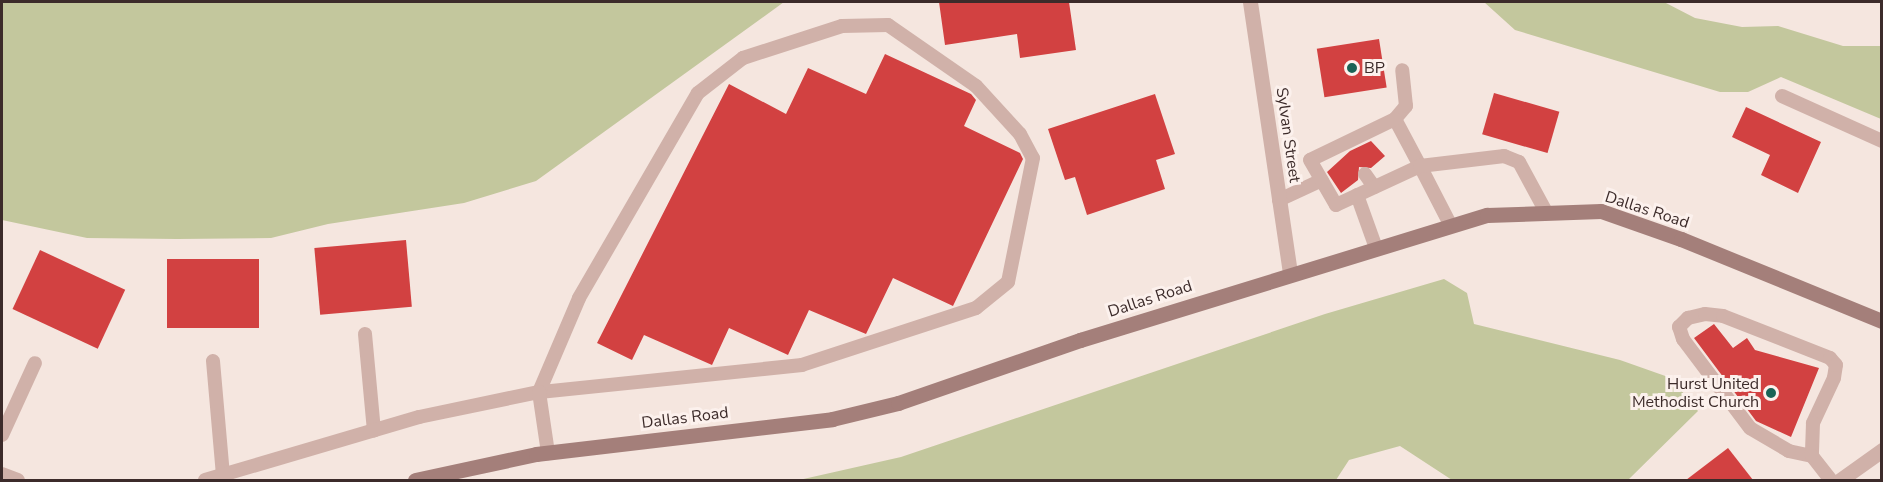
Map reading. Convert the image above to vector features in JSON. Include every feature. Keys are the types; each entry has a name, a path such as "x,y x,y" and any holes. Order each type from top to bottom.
{"street":[{"name":"Sylvan Street","path":"1250,2 1290,273"},
{"name":"Dallas Road","path":"415,480 548,453 854,414 898,403 1290,273 1487,215 1545,210 1601,211 1681,239 1881,321"},
{"path":"1840,480 1881,450"}],"lane":[{"path":"205,480 374,431 539,392 802,366 976,308 1008,282 1033,158 1020,134 976,86 888,25 842,26 743,58 698,93 579,298 539,392 548,453"},
{"path":"1402,70 1406,106 1395,119 1346,148 1310,160 1336,206 1420,166 1504,156 1519,162 1545,210"},
{"path":"1782,96 1881,141"},
{"path":"1395,119 1450,226"},
{"path":"1365,174 1374,187"},
{"path":"1279,200 1322,180"},
{"path":"1357,195 1376,249"},
{"path":"1812,456 1813,423 1834,378 1836,365 1830,358 1723,316 1705,314 1688,318 1679,327 1683,339 1749,428 1789,451 1812,456 1831,480"},
{"path":"365,334 374,431"},
{"path":"213,361 223,475"},
{"path":"2,435 35,363"},
{"path":"2,474 18,480"}],"green space":[{"path":"2,2 784,2 536,181 464,203 328,224 271,238 177,239 87,238 2,220"},
{"path":"1484,2 1664,2 1695,18 1742,27 1778,26 1843,46 1881,46 1881,119 1781,77 1748,92 1720,92 1515,30"},
{"path":"1444,279 1467,293 1474,324 1620,360 1671,378 1698,411 1628,480 1452,480 1400,446 1349,460 1336,480 799,480 901,457 1325,314"}],"building":[{"path":"939,2 1069,2 1076,50 1020,58 1017,34 945,45"},
{"name":"BP","path":"1379,39 1387,87 1324,97 1317,49"},
{"path":"885,54 971,94 976,100 964,126 1020,153 1023,159 953,306 893,278 866,334 809,310 788,355 729,328 712,365 644,335 632,360 597,343 729,84 786,114 808,68 866,94"},
{"path":"1494,93 1559,112 1548,153 1482,134"},
{"path":"1155,94 1175,154 1156,160 1165,189 1087,215 1075,177 1065,180 1048,129"},
{"path":"1746,107 1821,142 1798,193 1761,175 1770,155 1732,137"},
{"path":"1371,141 1385,156 1371,168 1359,167 1358,180 1341,193 1327,172 1350,151"},
{"path":"406,240 412,307 320,315 314,248"},
{"path":"40,250 125,290 98,349 13,309"},
{"path":"167,259 259,259 259,328 167,328"},
{"name":"Hurst United Methodist Church","path":"1714,324 1733,348 1747,338 1755,350 1819,368 1791,437 1756,421 1694,338"},
{"path":"1728,448 1753,480 1686,480"}],"place":[{"name":"BP","path":"1352,68"},
{"name":"Hurst United Methodist Church","path":"1771,393"}]}
